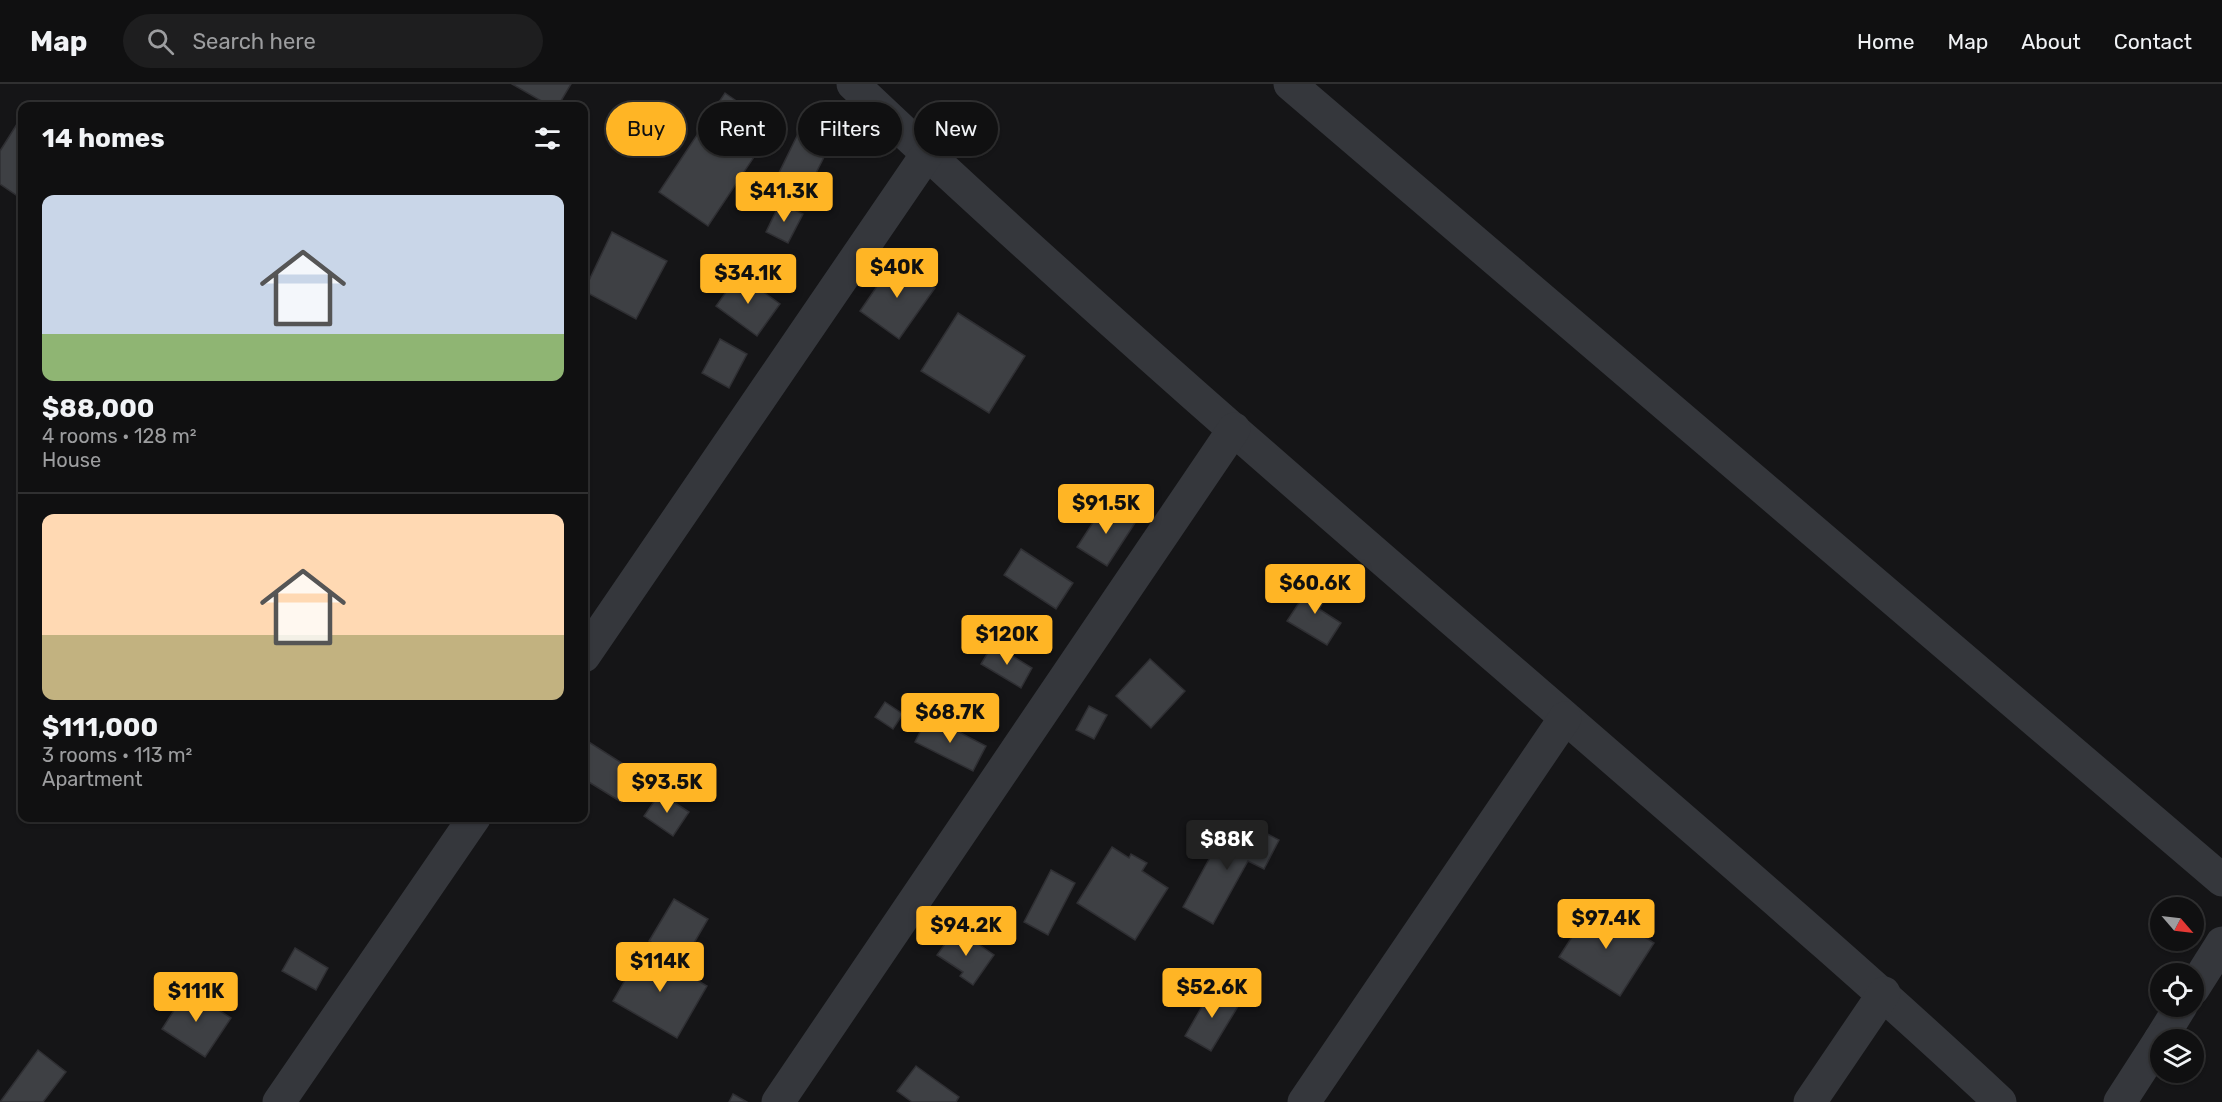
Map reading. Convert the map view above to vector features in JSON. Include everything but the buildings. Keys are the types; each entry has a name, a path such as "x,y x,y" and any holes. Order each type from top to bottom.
{"street":[{"path":"853,84 914,142"},
{"path":"1290,84 2222,880"},
{"path":"588,650 926,156"},
{"path":"929,156 1234,429 1884,993 2000,1102"},
{"path":"778,1102 1234,429"},
{"path":"1304,1102 1565,718"},
{"path":"279,1102 471,822"},
{"path":"2204,972 2222,944"},
{"path":"1810,1102 1884,993"},
{"path":"2120,1102 2150,1056"}]}
